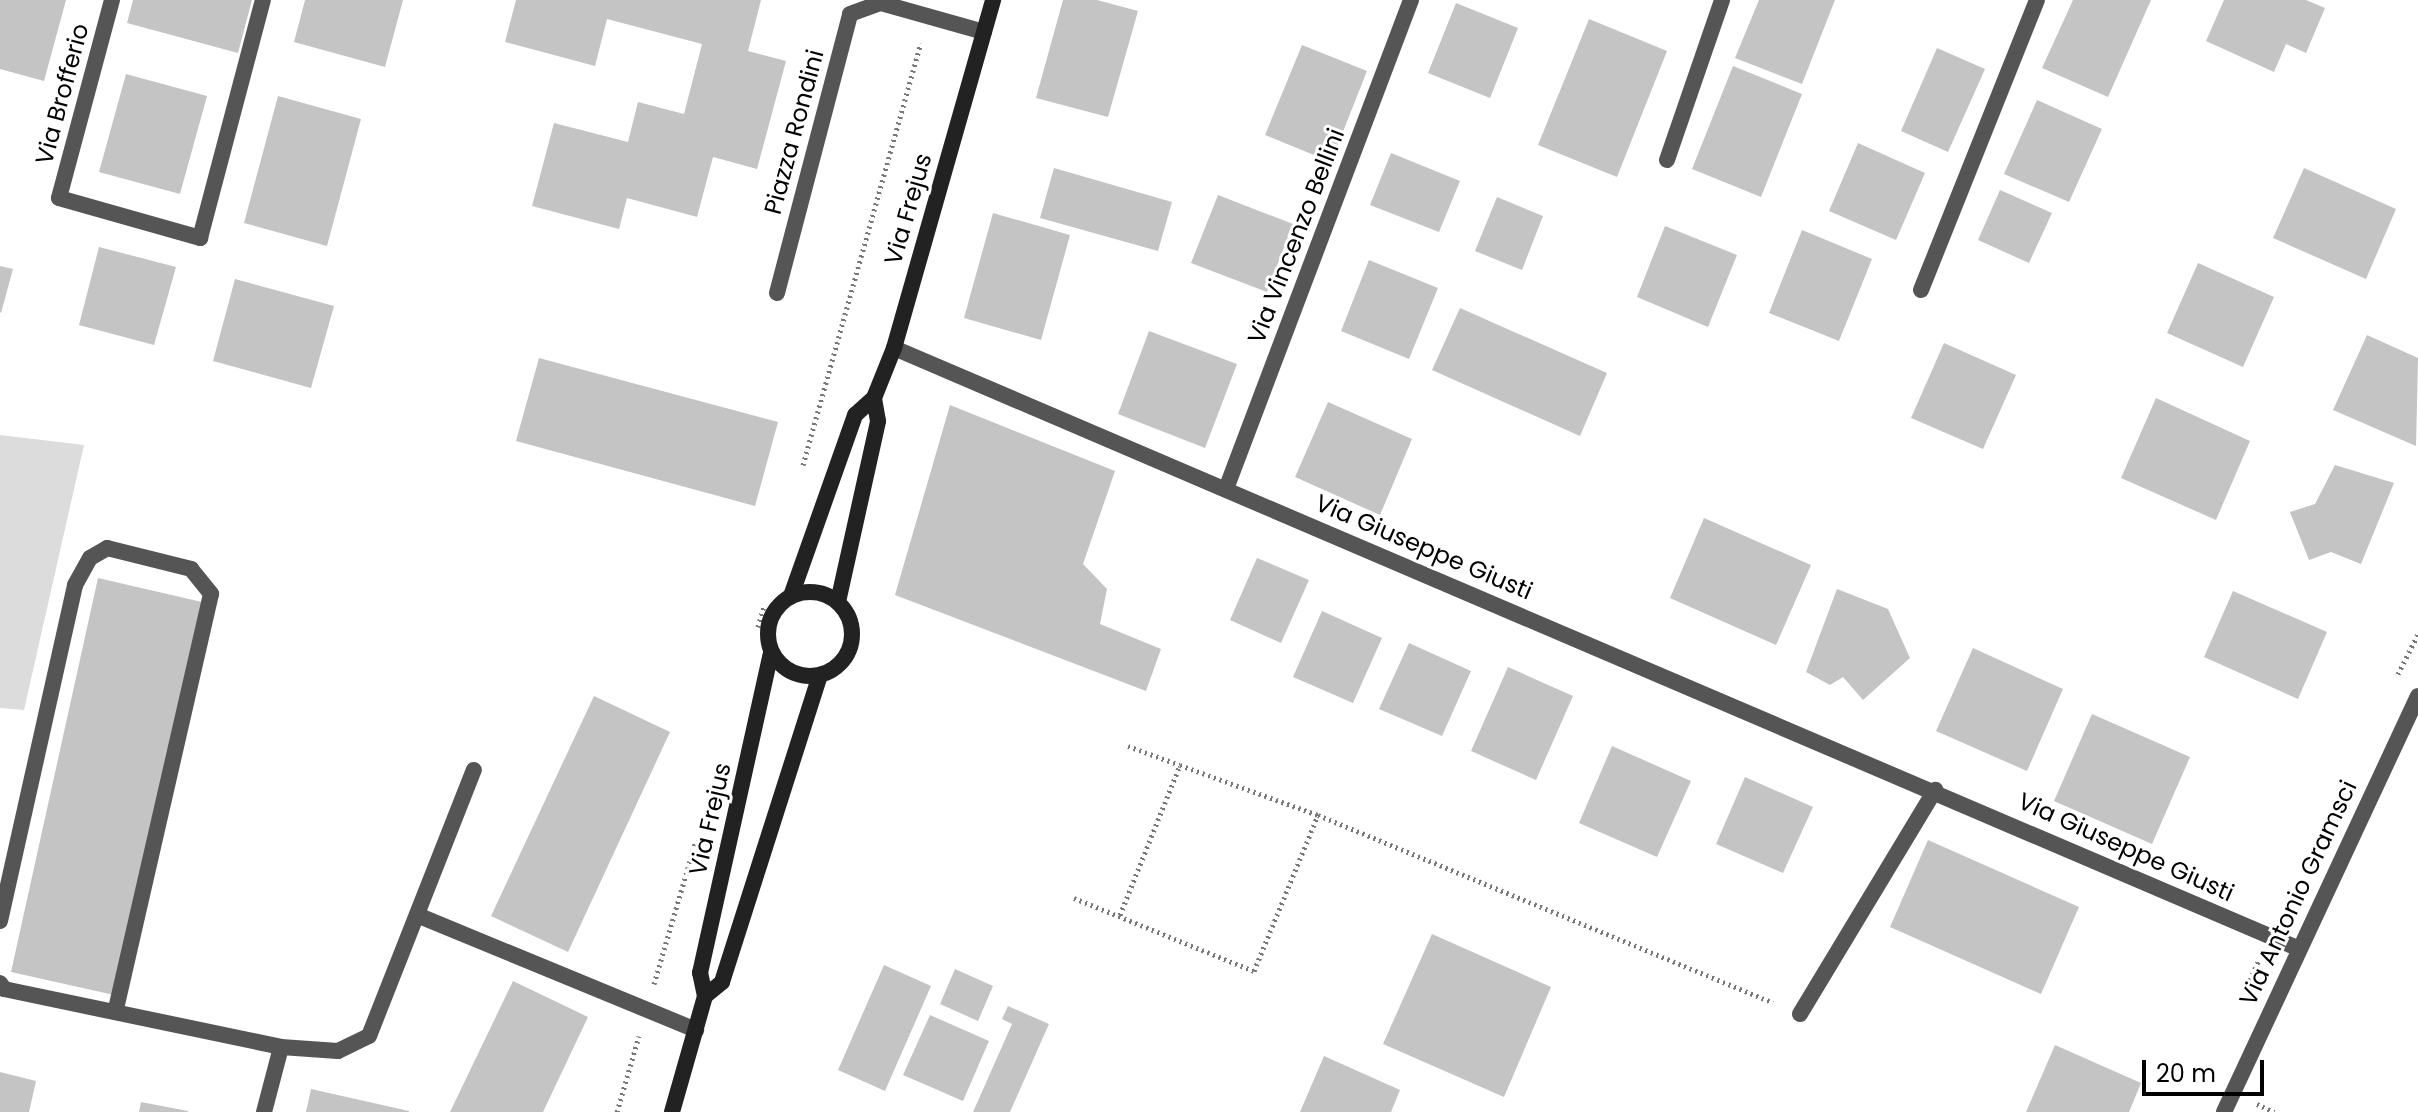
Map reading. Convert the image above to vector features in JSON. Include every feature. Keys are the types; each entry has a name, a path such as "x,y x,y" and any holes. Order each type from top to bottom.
{"street":[{"name":"Via Brofferio","path":"112,0 59,198 200,238 263,0"},
{"name":"Via Frejus","path":"791,596 855,415 874,398 894,348 993,0"},
{"name":"Via Vincenzo Bellini","path":"1226,489 1411,0"},
{"path":"1667,160 1722,0"},
{"path":"1921,290 2037,0"},
{"path":"882,2 984,32"},
{"name":"Piazza Rondini","path":"777,293 850,14 882,2"},
{"name":"Via Giuseppe Giusti","path":"894,348 1935,790 2297,948"},
{"name":"Via Frejus","path":"838,602 878,421 874,398"},
{"path":"0,921 75,585 90,558 107,548 191,569 211,594 116,1010"},
{"path":"825,594 838,602 848,616 850,649 842,663 820,675 795,675 771,653 770,620 791,596 825,594"},
{"name":"Via Frejus","path":"672,1112 705,996 700,973 771,653"},
{"name":"Via Frejus","path":"705,996 722,982 820,675"},
{"name":"Via Antonio Gramsci","path":"2224,1112 2297,948 2418,696"},
{"path":"0,983 4,989 281,1047 338,1051 369,1036 474,770"},
{"path":"1800,1014 1935,790"},
{"path":"417,915 696,1030"},
{"path":"264,1112 281,1047"}],"path":[{"path":"1128,746 1318,815 1800,1014"},
{"path":"1120,915 1180,765"},
{"path":"1074,898 1254,971 1318,815"}],"shaded area":[{"path":"0,435 84,445 24,710 0,708"}],"building":[{"path":"0,0 66,0 44,81 0,69"},
{"path":"133,0 252,0 238,53 127,23"},
{"path":"305,0 403,0 385,67 294,42"},
{"path":"516,0 761,0 748,51 786,61 757,169 713,157 697,217 627,198 619,229 532,206 554,123 628,142 638,102 684,114 702,44 607,19 595,66 505,42"},
{"path":"1063,0 1097,0 1138,11 1108,117 1036,98"},
{"path":"1759,0 1835,0 1802,84 1735,58"},
{"path":"2073,0 2151,0 2108,97 2042,68"},
{"path":"2224,0 2306,0 2325,8 2306,53 2286,44 2274,72 2206,41"},
{"path":"1456,3 1518,28 1490,98 1428,73"},
{"path":"1589,19 1667,51 1617,177 1538,145"},
{"path":"1302,45 1367,71 1331,162 1265,135"},
{"path":"1937,48 1985,69 1948,152 1901,131"},
{"path":"1733,66 1802,94 1761,197 1692,169"},
{"path":"126,74 207,96 180,194 99,172"},
{"path":"278,96 361,119 327,246 244,223"},
{"path":"2037,100 2102,129 2069,202 2004,174"},
{"path":"1858,143 1925,173 1896,240 1829,211"},
{"path":"1391,153 1460,181 1439,232 1370,205"},
{"path":"1054,168 1172,202 1158,251 1040,218"},
{"path":"2304,168 2396,209 2366,279 2273,238"},
{"path":"2000,190 2052,213 2029,263 1978,240"},
{"path":"1218,195 1293,224 1267,292 1191,263"},
{"path":"1497,197 1543,216 1522,270 1475,251"},
{"path":"993,213 1070,235 1041,340 964,318"},
{"path":"1665,226 1737,255 1708,327 1637,297"},
{"path":"1802,230 1872,259 1839,341 1769,313"},
{"path":"99,247 176,267 154,345 79,325"},
{"path":"1369,260 1438,288 1409,359 1341,331"},
{"path":"2198,263 2274,297 2243,367 2167,333"},
{"path":"0,266 13,269 1,313 0,312"},
{"path":"235,279 334,306 311,388 213,361"},
{"path":"1460,308 1607,373 1580,436 1432,370"},
{"path":"1149,331 1237,364 1205,448 1118,414"},
{"path":"2367,335 2418,358 2416,446 2333,410"},
{"path":"1944,343 2016,375 1983,449 1911,418"},
{"path":"539,358 778,422 755,506 516,441"},
{"path":"2156,398 2250,441 2216,520 2121,478"},
{"path":"1328,402 1412,439 1380,515 1295,477"},
{"path":"950,405 1115,471 1083,564 1107,589 1100,624 1161,649 1146,691 895,595"},
{"path":"2335,465 2394,483 2361,564 2331,552 2309,560 2290,512 2315,504"},
{"path":"1704,518 1811,565 1776,645 1670,598"},
{"path":"1257,558 1309,580 1281,643 1230,620"},
{"path":"98,578 202,602 114,995 11,972"},
{"path":"1837,589 1888,609 1910,658 1863,700 1843,677 1830,685 1806,672"},
{"path":"2233,591 2327,632 2298,699 2204,657"},
{"path":"1322,611 1382,638 1353,703 1293,677"},
{"path":"1409,643 1471,671 1442,736 1379,709"},
{"path":"1973,648 2063,689 2027,771 1936,731"},
{"path":"1508,667 1573,696 1536,780 1471,751"},
{"path":"594,696 670,732 568,952 491,916"},
{"path":"2092,714 2190,757 2152,844 2054,801"},
{"path":"1612,746 1691,781 1657,857 1579,823"},
{"path":"1745,777 1813,807 1783,873 1716,844"},
{"path":"1928,840 2079,907 2041,994 1890,927"},
{"path":"1432,934 1551,987 1504,1097 1383,1044"},
{"path":"884,965 931,986 885,1091 838,1070"},
{"path":"955,969 993,986 978,1021 940,1004"},
{"path":"513,981 588,1017 543,1112 450,1112"},
{"path":"1008,1006 1049,1024 1010,1112 973,1112 1012,1024 1002,1019"},
{"path":"930,1015 989,1041 963,1101 903,1075"},
{"path":"2055,1045 2141,1083 2129,1112 2026,1112"},
{"path":"1324,1056 1400,1090 1391,1112 1300,1112"},
{"path":"0,1072 36,1081 29,1112 0,1112"},
{"path":"311,1089 409,1111 409,1112 306,1112"},
{"path":"141,1102 188,1111 188,1112 139,1112"}]}
